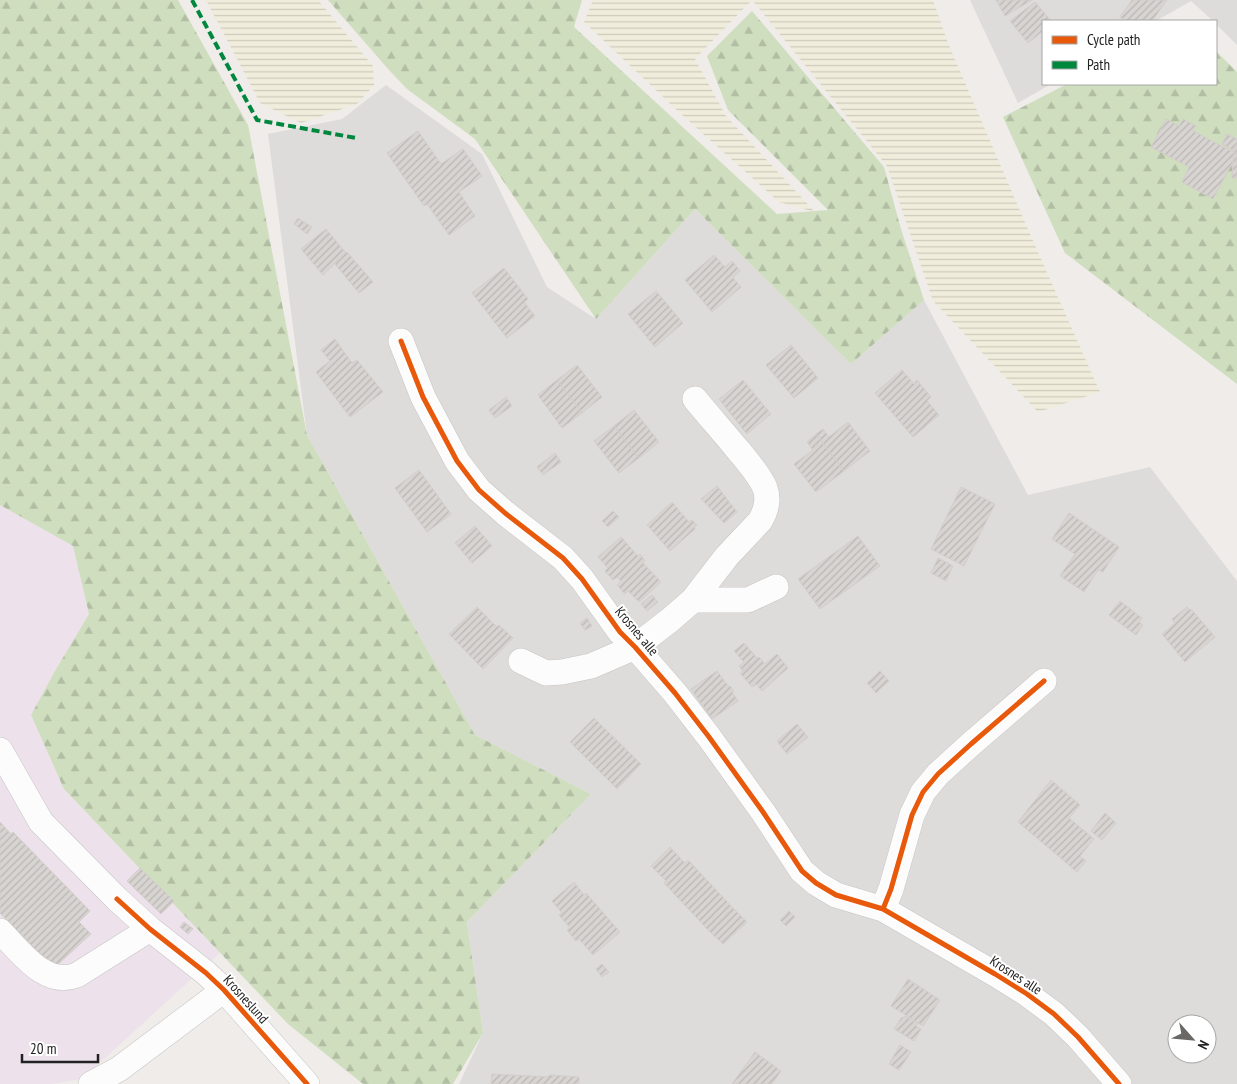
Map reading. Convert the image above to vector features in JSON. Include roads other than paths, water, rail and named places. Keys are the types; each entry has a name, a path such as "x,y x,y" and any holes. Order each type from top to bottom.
{"street":[{"name":"Krosnes alle","path":"401,341 423,397 462,469 479,490 505,513 563,558 582,579 620,632 635,647 709,737 763,812 802,871 816,883 836,895 883,909 995,974 1054,1014 1078,1037 1119,1084"},
{"path":"521,661 546,673 562,672 590,666 635,647 693,600 727,556 760,521 767,502 765,488 750,464 695,400"},
{"path":"693,600 748,600 776,587"},
{"path":"883,909 891,889 912,815 923,792 938,774 1044,681"},
{"name":"Krosneslund","path":"0,750 41,822 116,899 224,990 306,1084"},
{"path":"0,931 35,968 61,979 77,975 150,929"},
{"name":"Krosneslund","path":"91,1084 119,1068 224,990"}]}
